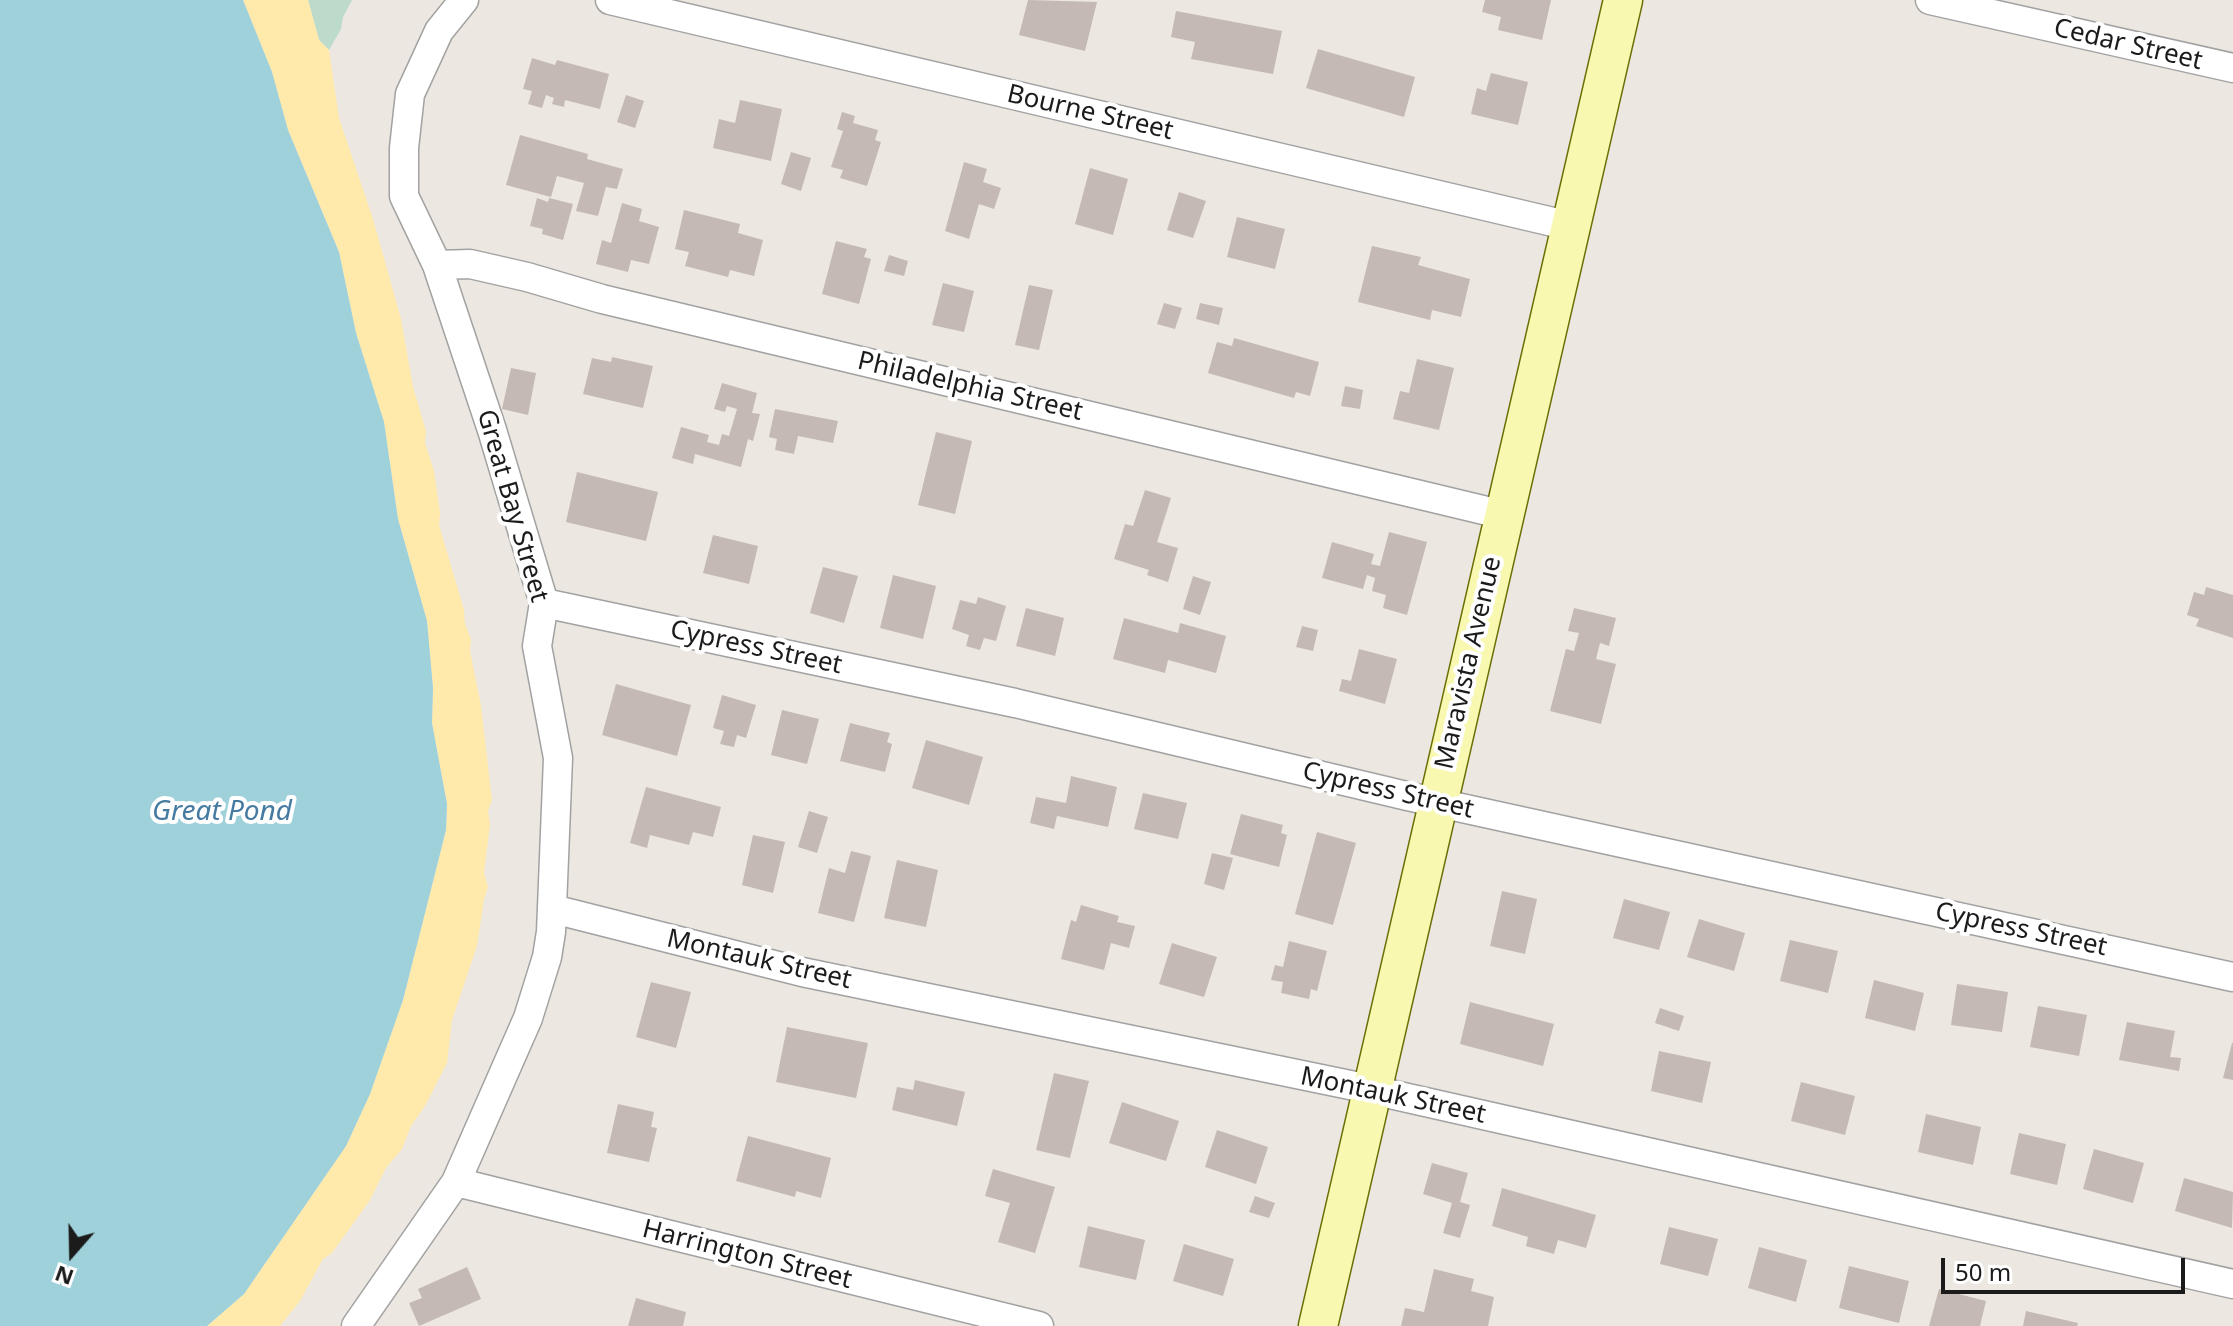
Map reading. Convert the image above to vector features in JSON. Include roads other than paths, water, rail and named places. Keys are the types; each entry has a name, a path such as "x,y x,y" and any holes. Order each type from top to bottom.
{"main road":[{"name":"Maravista Avenue","path":"1318,1326 1623,0"}],"street":[{"name":"Great Bay Street","path":"356,1326 456,1182 528,1018 547,957 553,909 558,758 537,646 544,603 492,430 437,265 404,196 404,148 410,94 439,31 464,0"},
{"name":"Bourne Street","path":"610,0 1570,226"},
{"name":"Cedar Street","path":"1930,0 2233,68"},
{"name":"Philadelphia Street","path":"437,265 470,264 527,277 602,299 1504,515"},
{"name":"Cypress Street","path":"544,603 1015,703 1437,802 2233,977"},
{"name":"Montauk Street","path":"553,909 802,972 1371,1090 2233,1284"},
{"name":"Harrington Street","path":"456,1182 1039,1326"}],"water":[{"name":"Great Pond","path":"0,0 243,0 272,72 288,130 339,252 356,333 384,422 398,519 427,621 433,688 432,723 447,804 446,830 403,1000 370,1094 346,1146 244,1294 207,1326 0,1326"}]}
